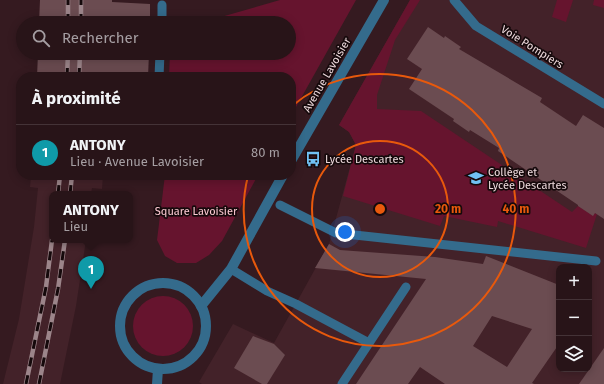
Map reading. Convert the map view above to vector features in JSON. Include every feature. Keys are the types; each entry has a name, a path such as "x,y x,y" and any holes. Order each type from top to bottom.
{"street":[{"name":"Avenue Lavoisier","path":"296,153 384,0"},
{"path":"201,306 230,269 280,180"},
{"path":"157,283 181,287 191,293 201,306 206,325 204,340 197,353 186,362 173,368 158,369 146,366 135,359 127,350 122,338 120,326 122,314 127,302 146,286 157,283"},
{"path":"157,384 158,369"}],"lane":[{"name":"Voie Pompiers","path":"454,0 476,26 604,104"},
{"path":"162,5 162,16"},
{"path":"159,72 160,60"},
{"path":"280,205 336,233 596,261"},
{"path":"230,269 267,291 296,304 369,344"},
{"path":"342,384 406,287"}],"shaded area":[{"name":"Collège et Lycée Descartes","path":"410,0 604,0 604,384 202,384 199,382 233,324 274,343 329,244 356,145 349,132 339,125"},
{"path":"31,180 103,180 102,189 92,188 92,191 49,191 49,243 86,243 76,306 60,384 3,384 19,319 34,227 38,188 30,187"}],"green space":[{"path":"280,0 356,0 296,107 296,72 169,72 170,60 296,60 296,16 224,16"},
{"path":"410,0 420,0 395,40 377,95 377,109 421,111 572,212 578,206 592,215 594,213 597,214 586,248 498,221 497,227 444,216 440,226 343,196 356,145 349,132 339,125"},
{"path":"557,0 573,0 566,22 552,17"},
{"path":"594,0 604,0 604,8 593,5"},
{"name":"Square Lavoisier","path":"164,180 255,180 222,241 209,255 196,263 177,263 165,256 157,240"},
{"path":"157,296 169,296 185,304 191,314 193,326 191,338 185,348 169,356 157,356 141,348 133,332 133,320 141,304"}],"building":[{"path":"40,0 112,0 112,2 150,4 150,16 39,16"},
{"path":"428,27 461,47 459,49 542,98 540,102 576,126 583,115 604,128 604,219 595,213 593,216 578,206 498,151 499,148 470,130 469,132 453,121 454,119 409,89 422,69 407,59"},
{"path":"38,60 149,60 148,72 37,72"},
{"path":"329,244 340,250 435,257 483,264 486,256 556,284 556,348 532,383 534,384 445,384 420,367 408,384 356,384 426,279 315,268","holes":["492,316 532,329 507,367 473,346"]},
{"path":"253,336 274,344 285,355 267,384 262,384 234,368"},
{"path":"604,348 604,384 579,384 587,372 592,372 592,365"}],"railway":[{"path":"68,0 68,16"},
{"path":"81,0 81,16"},
{"path":"67,72 68,60"},
{"path":"79,72 80,60"},
{"path":"58,191 59,180"},
{"path":"70,191 71,180"},
{"path":"26,384 46,287 52,243"},
{"path":"39,384 58,289 65,243"}],"place":[{"name":"Lycée Descartes","path":"313,159"},
{"name":"Collège et Lycée Descartes","path":"476,178"},
{"name":"ANTONY","path":"91,289"}]}
